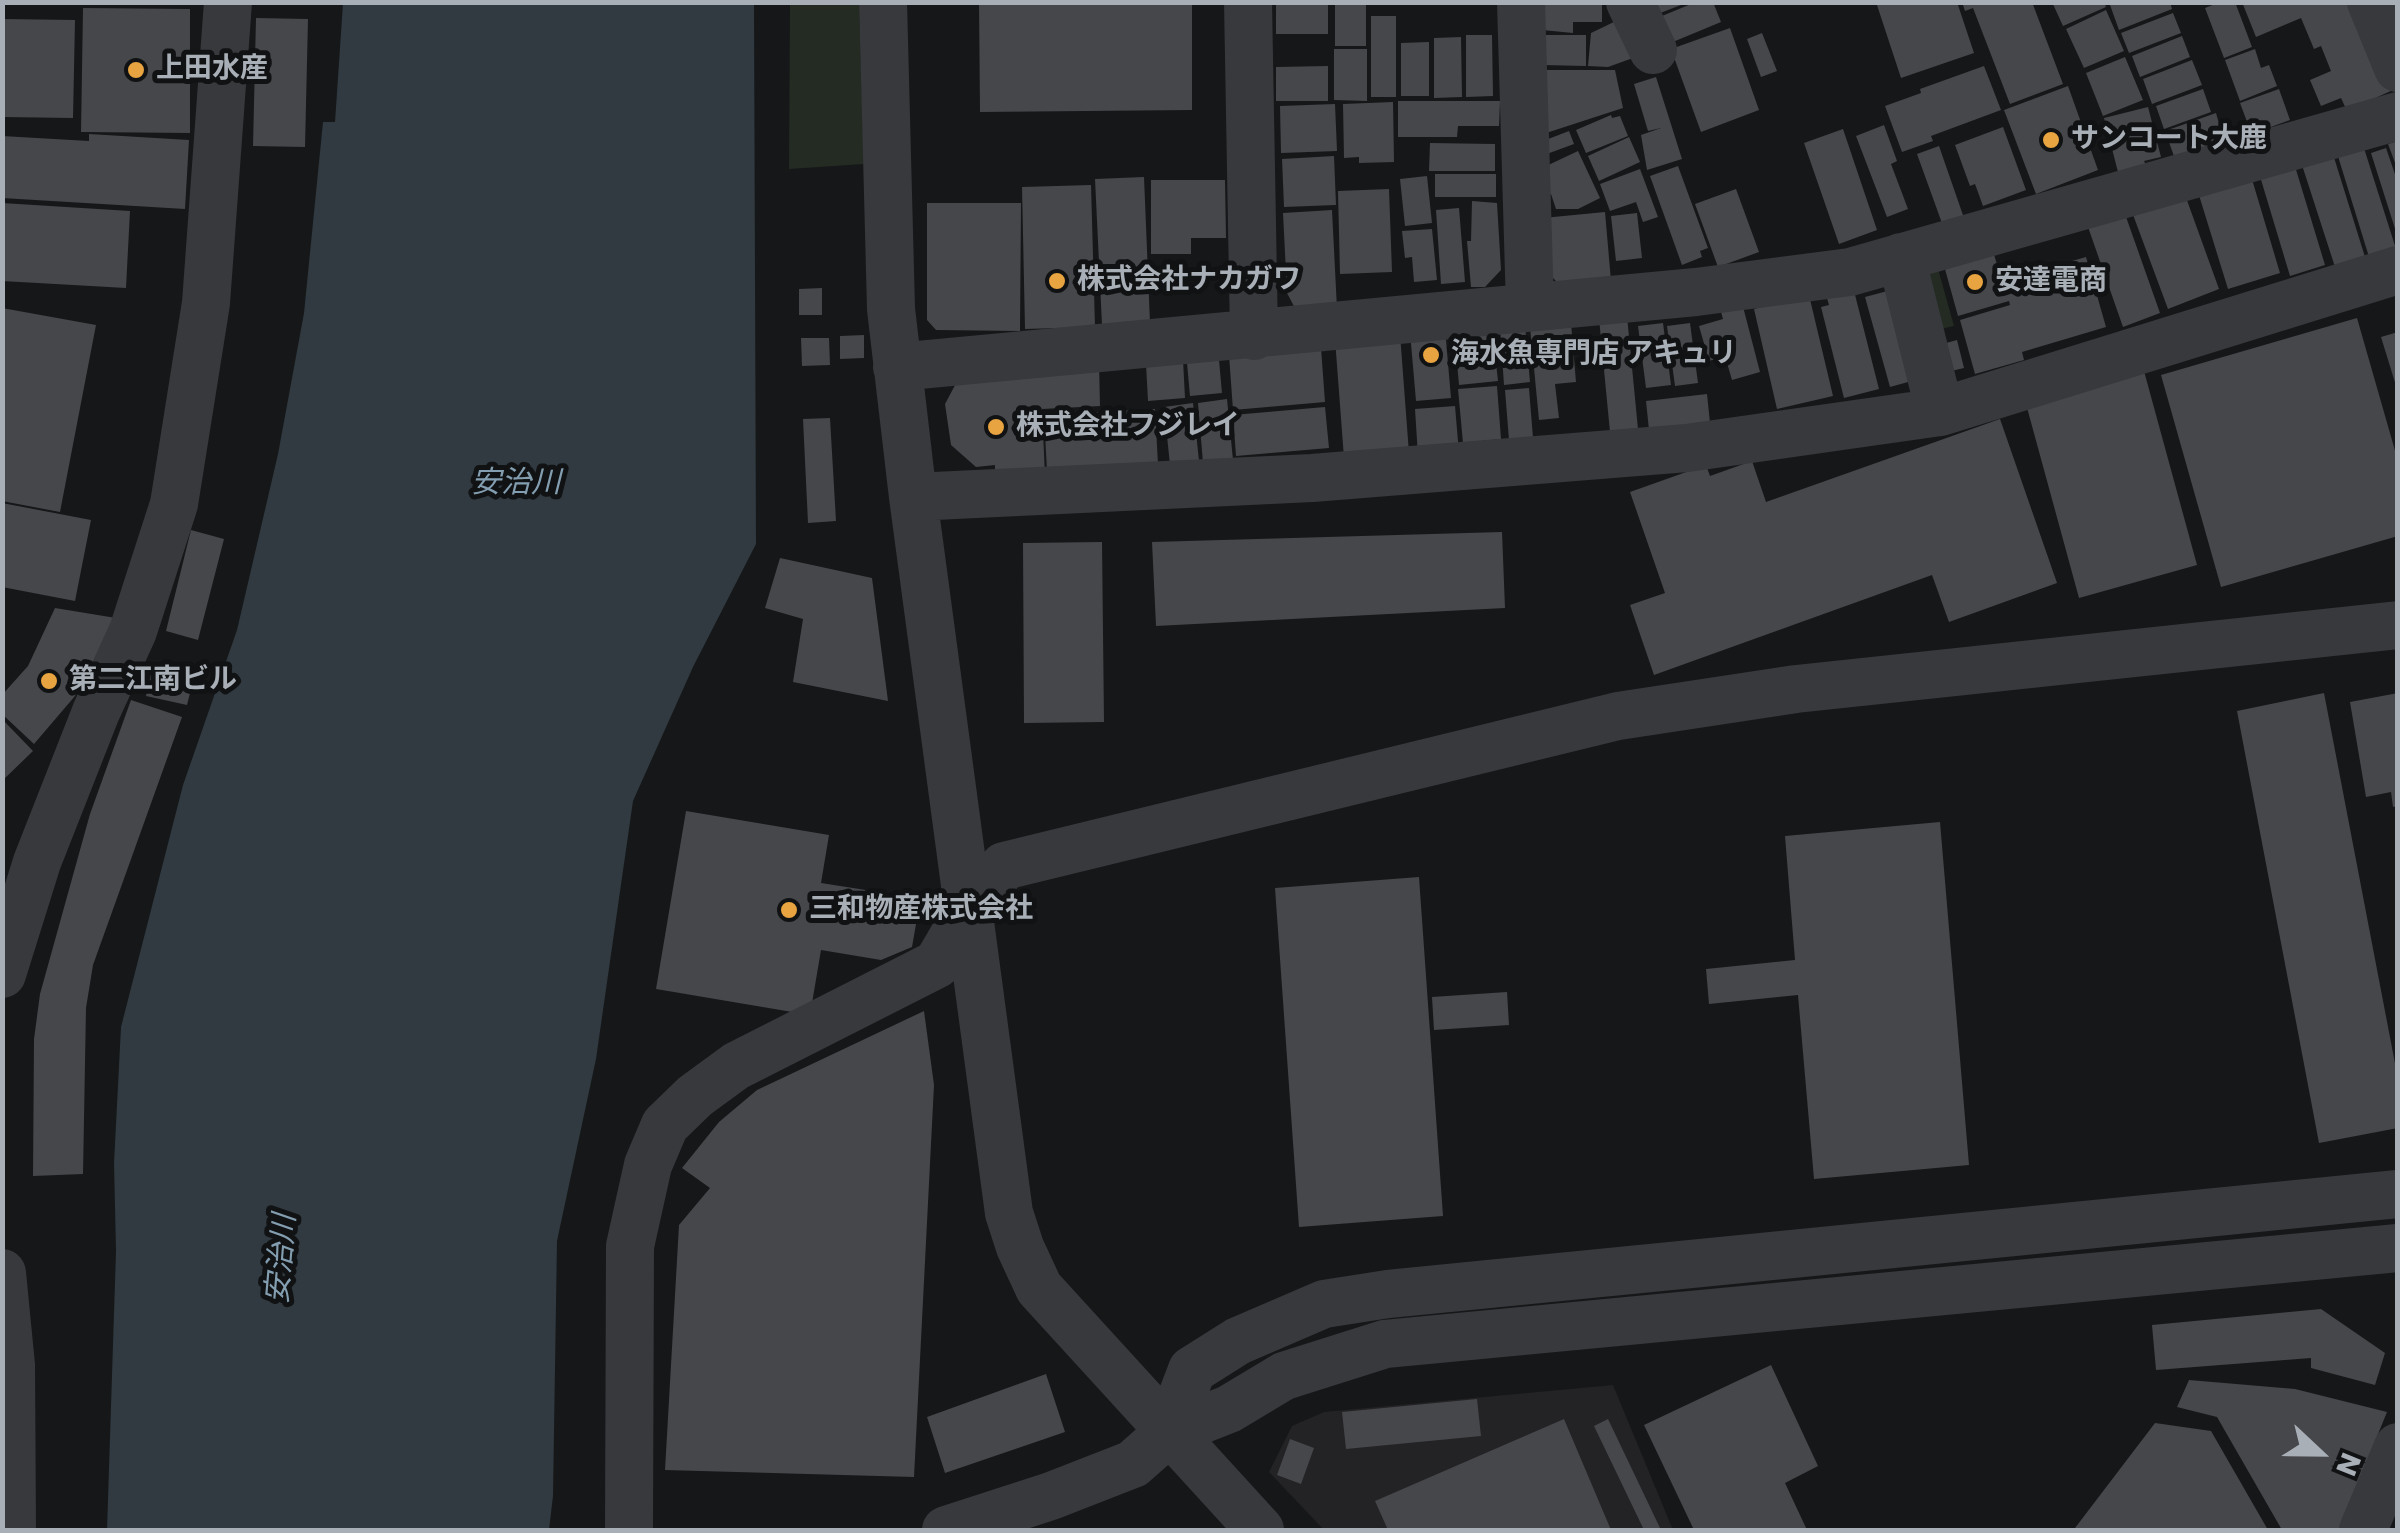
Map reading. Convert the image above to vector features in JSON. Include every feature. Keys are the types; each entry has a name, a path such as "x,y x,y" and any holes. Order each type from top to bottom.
{"street":[{"path":"2,974 37,862 96,712 134,631 174,504 206,303 228,2"},
{"path":"883,2 891,309 897,367 1009,1213 1038,1288 1260,1530"},
{"path":"1248,2 1254,336"},
{"path":"1521,2 1530,306"},
{"path":"1630,2 1652,50"},
{"path":"2371,2 2398,68"},
{"path":"897,367 1696,292 1850,272 2398,116"},
{"path":"1901,257 1940,412"},
{"path":"913,498 1312,478 1687,448 1940,412 2398,270"},
{"path":"629,1530 630,1246 648,1165 664,1125 736,1066 937,964 968,911 1004,866 1618,716 1796,689 2398,625"},
{"path":"1168,1433 1192,1370 1238,1340 1324,1304 1388,1294 2398,1194"},
{"path":"946,1530 1056,1513 1133,1464 1168,1433 1229,1409 1284,1376 1385,1344 2398,1248"},
{"path":"2,1273 11,1365 12,1530"},
{"path":"2363,1530 2398,1447"}],"shaded area":[{"path":"790,3 859,3 864,164 789,169"},
{"path":"1937,265 1954,326 1932,331 1922,269"},
{"path":"1613,1385 1673,1530 1324,1530 1269,1472 1292,1426 1324,1412"}],"water":[{"name":"安治川","path":"343,3 754,3 756,544 693,667 633,801 596,1059 557,1241 553,1496 549,1530 107,1530 116,1251 114,1163 121,1027 183,785 237,630 278,454 304,313 323,122 335,122"}],"building":[{"path":"979,2 1192,2 1192,110 980,112"},
{"path":"1276,2 1328,2 1328,34 1276,34"},
{"path":"1335,2 1366,2 1366,46 1335,46"},
{"path":"1541,2 1602,2 1602,22 1573,22 1573,33 1542,30"},
{"path":"1644,2 1686,2 1686,3 1650,17"},
{"path":"1696,2 1713,2 1721,22 1668,44 1657,18"},
{"path":"1876,2 1957,2 1974,53 1901,78"},
{"path":"1962,2 2032,2 2063,84 2010,104 1973,8 1965,11"},
{"path":"2052,2 2104,2 2106,7 2063,26"},
{"path":"2170,2 2172,9 2119,30 2110,5"},
{"path":"2235,2 2252,47 2224,58 2205,8"},
{"path":"2242,2 2360,2 2395,89 2347,111 2341,98 2321,106 2310,80 2331,71 2321,46 2314,49 2301,18 2256,37"},
{"name":"上田水産","path":"83,8 190,9 190,133 81,132"},
{"path":"2106,10 2124,51 2084,68 2066,29"},
{"path":"2173,13 2181,33 2129,53 2121,33"},
{"path":"1371,16 1396,16 1396,97 1371,97"},
{"path":"256,18 308,19 305,147 253,146"},
{"path":"2,19 75,20 73,118 2,117"},
{"path":"1620,19 1633,58 1608,67 1588,66 1591,33"},
{"path":"1730,28 1759,110 1701,132 1671,49"},
{"path":"1762,33 1777,71 1761,77 1747,39"},
{"path":"1466,35 1492,35 1493,96 1466,97"},
{"path":"1541,35 1586,35 1586,66 1542,65"},
{"path":"2182,36 2190,57 2140,77 2132,56"},
{"path":"1461,37 1462,97 1434,98 1434,38"},
{"path":"1429,42 1429,96 1401,96 1401,43"},
{"path":"1334,49 1367,49 1367,101 1334,100"},
{"path":"2255,49 2261,68 2269,65 2277,86 2240,101 2225,60"},
{"path":"2125,57 2143,100 2103,116 2086,73"},
{"path":"2192,60 2202,85 2152,104 2143,79"},
{"path":"1328,66 1328,101 1276,101 1276,67"},
{"path":"1984,66 2001,110 1931,136 1933,141 1902,152 1885,106"},
{"path":"1538,70 1615,70 1623,108 1540,135"},
{"path":"1656,77 1682,159 1647,170 1641,135 1661,128 1648,131 1634,84"},
{"name":"サンコート大鹿","path":"2068,86 2098,170 2036,194 2004,110"},
{"path":"2203,89 2211,112 2164,129 2156,106"},
{"path":"2279,89 2290,120 2257,132 2249,127 2240,103"},
{"path":"1398,101 1500,101 1499,126 1458,126 1457,137 1398,137"},
{"path":"1393,102 1394,162 1359,163 1359,157 1344,158 1343,104"},
{"path":"1335,104 1337,151 1281,153 1280,106"},
{"path":"2148,107 2161,157 2118,172 2104,118"},
{"path":"2216,113 2222,134 2215,144 2175,159 2165,131"},
{"path":"1611,115 1620,116 1628,136 1586,153 1576,130"},
{"path":"1884,125 1897,161 1891,164 1908,209 1887,217 1856,136"},
{"path":"2003,127 2026,190 1983,206 1975,184 1970,186 1955,145"},
{"path":"1843,129 1877,230 1839,244 1804,143"},
{"path":"1569,131 1574,144 1544,155 1543,141"},
{"path":"89,134 189,140 185,209 2,198 2,136 89,141"},
{"path":"1629,137 1640,162 1599,181 1588,156"},
{"path":"2398,141 2398,168 2397,168 2388,144"},
{"path":"1430,143 1495,144 1495,171 1429,171"},
{"path":"2363,145 2396,249 2369,257 2337,153"},
{"path":"1939,146 1964,218 1943,226 1917,154"},
{"path":"2386,148 2398,183 2397,235 2371,153"},
{"path":"1578,151 1600,198 1578,209 1556,209 1551,194 1545,196 1542,168"},
{"path":"2332,151 2365,257 2335,267 2301,162"},
{"path":"1334,156 1336,205 1284,207 1282,159"},
{"path":"2294,163 2325,265 2290,276 2259,173"},
{"path":"1678,166 1708,248 1700,251 1702,257 1682,265 1650,176"},
{"path":"1640,169 1658,217 1643,222 1636,202 1610,211 1600,184"},
{"path":"1435,174 1496,174 1496,197 1435,197"},
{"path":"1427,176 1432,223 1405,226 1400,179"},
{"path":"2251,176 2280,273 2228,289 2198,192"},
{"path":"1144,177 1150,323 1102,325 1095,179"},
{"path":"1151,180 1225,180 1226,238 1191,238 1191,254 1151,254"},
{"path":"1091,185 1095,327 1025,329 1022,187"},
{"path":"1389,189 1392,272 1340,274 1338,191"},
{"path":"1736,189 1759,252 1718,267 1695,204"},
{"path":"2184,192 2219,289 2168,309 2132,212"},
{"path":"1472,201 1497,203 1501,270 1485,287 1471,287 1467,241 1471,241"},
{"path":"2,203 130,211 126,288 2,281"},
{"path":"927,203 1021,203 1020,331 936,330 927,320"},
{"path":"1459,208 1465,282 1441,284 1436,210"},
{"path":"1332,210 1337,309 1297,312 1287,293 1283,213"},
{"path":"1605,212 1611,281 1563,288 1548,273 1543,218"},
{"path":"1637,213 1642,258 1616,261 1611,216"},
{"path":"2125,214 2160,313 2123,327 2088,227"},
{"path":"1432,229 1437,280 1414,282 1412,257 1405,258 1402,231"},
{"path":"1992,248 2002,281 2086,257 2106,327 2022,352 2024,360 1975,374 1960,320 2010,305 2009,301 1958,316 1943,262"},
{"path":"1852,283 1879,389 1844,398 1821,307 1829,305 1825,291"},
{"path":"822,288 822,315 799,315 799,289"},
{"path":"1895,289 1919,379 1890,387 1865,297"},
{"path":"1809,295 1833,396 1777,409 1754,309"},
{"path":"1741,299 1760,372 1732,380 1725,356 1709,361 1699,326 1723,319 1719,305"},
{"path":"2,308 96,325 60,512 2,501"},
{"path":"1627,316 1638,429 1610,432 1599,318"},
{"path":"2357,318 2398,461 2398,536 2221,587 2161,375"},
{"path":"1571,323 1576,382 1555,384 1559,418 1539,420 1530,327"},
{"path":"1663,323 1671,385 1646,388 1638,326"},
{"path":"1690,323 1698,383 1675,386 1667,326"},
{"path":"1525,325 1530,382 1504,385 1500,327"},
{"path":"1492,327 1498,381 1459,385 1454,330"},
{"path":"1445,329 1451,398 1416,401 1410,332"},
{"path":"2398,332 2398,389 2397,389 2381,337"},
{"path":"1400,334 1409,453 1344,458 1335,339"},
{"path":"864,335 864,358 840,359 840,336"},
{"path":"801,338 829,338 830,365 802,366"},
{"path":"1957,340 1964,368 1947,372 1939,345"},
{"path":"1321,348 1325,402 1233,410 1229,355"},
{"path":"1183,360 1185,398 1148,401 1146,364"},
{"path":"1219,360 1222,393 1190,396 1187,363"},
{"name":"株式会社フジレイ","path":"1099,363 1100,406 1042,409 1045,476 995,476 995,465 976,467 951,445 945,404 961,374"},
{"path":"2144,371 2197,565 2079,598 2026,404"},
{"path":"1497,386 1501,439 1463,443 1458,389"},
{"path":"1529,388 1533,438 1509,440 1505,390"},
{"path":"1707,394 1710,423 1649,430 1646,401"},
{"path":"1227,399 1233,460 1203,463 1198,403"},
{"path":"1193,403 1199,461 1170,465 1164,407"},
{"path":"1455,406 1459,453 1418,456 1415,409"},
{"path":"1325,407 1329,448 1236,456 1233,415"},
{"path":"1155,409 1158,464 1047,471 1044,415"},
{"path":"830,418 836,521 808,523 803,419"},
{"path":"2000,419 2057,583 1949,622 1932,575 1654,675 1630,605 1665,593 1630,492 1706,465 1710,476 1752,461 1766,502"},
{"path":"2,503 91,520 75,601 2,587"},
{"path":"191,530 224,539 198,640 166,631"},
{"path":"1502,532 1505,608 1156,626 1152,542"},
{"path":"1102,542 1104,722 1024,723 1023,543"},
{"path":"780,558 872,578 888,701 793,682 803,619 765,608"},
{"name":"第二江南ビル","path":"55,608 116,618 75,696 34,744 2,714 2,695 28,666"},
{"path":"151,673 193,681 187,705 146,696"},
{"path":"2324,693 2398,1079 2398,1128 2319,1143 2237,711"},
{"path":"2398,693 2398,806 2393,807 2391,792 2366,797 2350,702"},
{"path":"131,700 182,717 93,965 86,1008 83,1174 33,1176 34,1039 40,994 90,814"},
{"path":"2,719 33,751 2,781"},
{"name":"三和物産株式会社","path":"686,811 829,835 821,883 904,896 916,924 912,947 881,960 821,950 810,1015 656,989"},
{"path":"1940,822 1969,1165 1814,1179 1798,995 1709,1004 1706,969 1795,960 1785,836"},
{"path":"1419,877 1443,1216 1299,1227 1275,888"},
{"path":"1507,992 1509,1025 1434,1030 1432,997"},
{"path":"924,1011 934,1085 914,1477 665,1470 679,1225 710,1188 682,1168 719,1122 757,1090"},
{"path":"2321,1309 2385,1353 2375,1385 2311,1368 2311,1358 2156,1370 2152,1325"},
{"path":"1771,1365 1818,1466 1785,1483 1807,1530 1694,1530 1644,1425"},
{"path":"1046,1374 1065,1432 945,1473 927,1417"},
{"path":"2189,1380 2295,1389 2387,1412 2339,1530 2282,1530 2217,1417 2177,1407"},
{"path":"1477,1399 1481,1436 1346,1449 1342,1412"},
{"path":"1564,1419 1611,1530 1388,1530 1375,1501"},
{"path":"1608,1419 1661,1530 1644,1530 1594,1426"},
{"path":"2155,1423 2211,1431 2268,1530 2076,1530"},
{"path":"1290,1439 1314,1448 1301,1484 1277,1475"}],"place":[{"name":"上田水産","path":"136,70"},
{"name":"サンコート大鹿","path":"2051,140"},
{"name":"株式会社ナカガワ","path":"1057,281"},
{"name":"安達電商","path":"1975,282"},
{"name":"海水魚専門店 アキュリ","path":"1431,355"},
{"name":"株式会社フジレイ","path":"996,427"},
{"name":"第二江南ビル","path":"49,681"},
{"name":"三和物産株式会社","path":"789,910"}]}
